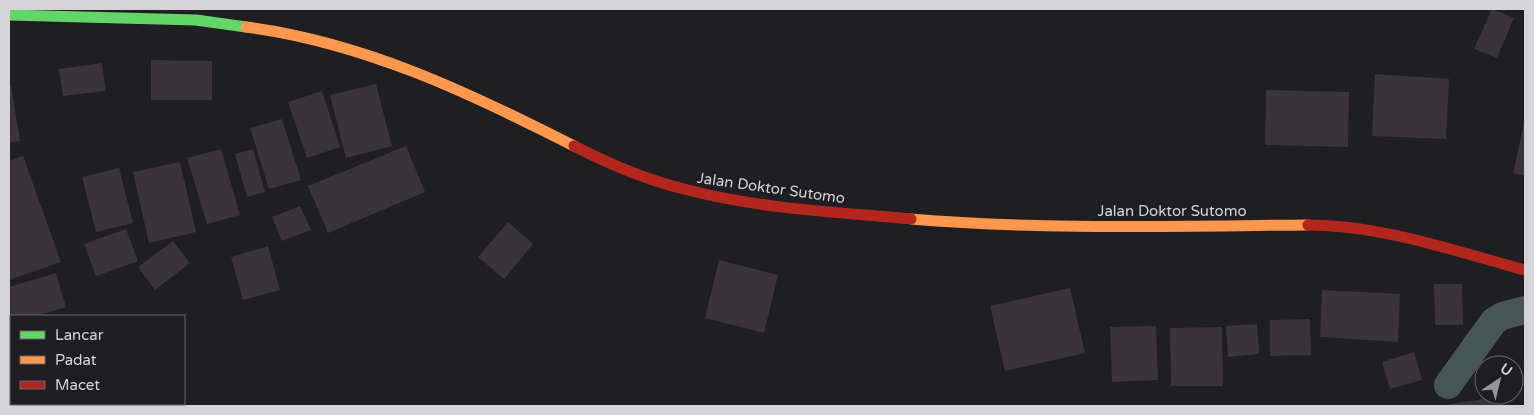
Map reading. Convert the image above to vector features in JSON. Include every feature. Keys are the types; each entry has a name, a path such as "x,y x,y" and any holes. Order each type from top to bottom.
{"street":[{"name":"Jalan Doktor Sutomo","path":"9,15 196,20 256,28 328,43 431,78 521,119 582,150 646,177 686,190 731,200 797,209 965,224 1068,227 1326,225 1390,233 1525,270"},
{"path":"1448,385 1494,321 1502,316 1525,310"}],"building":[{"path":"1492,9 1514,18 1497,58 1474,49"},
{"path":"151,60 212,61 212,100 151,100"},
{"path":"102,63 106,91 63,96 59,69"},
{"path":"1375,74 1449,79 1446,139 1372,136"},
{"path":"376,84 392,146 346,158 330,95"},
{"path":"9,86 11,86 20,141 9,143"},
{"path":"1266,90 1349,92 1348,147 1265,145"},
{"path":"322,91 340,147 307,158 288,102"},
{"path":"282,119 301,180 269,189 250,128"},
{"path":"1525,123 1525,176 1513,173"},
{"path":"406,146 425,192 328,233 308,186"},
{"path":"221,149 240,215 207,224 187,158"},
{"path":"253,149 265,192 247,197 235,154"},
{"path":"23,156 61,262 9,280 9,161"},
{"path":"180,162 196,232 149,243 133,172"},
{"path":"119,168 133,223 96,232 82,177"},
{"path":"300,206 311,230 282,241 272,217"},
{"path":"508,222 533,244 504,279 478,257"},
{"path":"126,229 138,261 96,276 84,244"},
{"path":"173,241 190,263 155,290 138,267"},
{"path":"268,246 280,290 243,300 231,257"},
{"path":"719,260 778,275 764,333 705,318"},
{"path":"56,273 66,307 39,315 10,315 9,324 9,287"},
{"path":"1434,284 1462,284 1463,325 1435,325"},
{"path":"1070,288 1085,353 1005,371 990,306"},
{"path":"1322,290 1400,294 1398,342 1320,337"},
{"path":"1310,319 1311,355 1270,356 1270,320"},
{"path":"1257,324 1259,354 1228,357 1226,326"},
{"path":"1156,326 1158,380 1112,382 1110,327"},
{"path":"1222,327 1223,386 1171,386 1170,328"},
{"path":"9,332 10,405 82,405 9,406"},
{"path":"1414,352 1422,380 1390,389 1382,362"},
{"path":"1474,400 1474,405 1493,406 1449,406 1449,404"}],"traffic: fast":[{"path":"9,15 196,20 246,27"}],"traffic: slow":[{"path":"246,27 332,44 374,57 455,89 574,146"},
{"path":"911,219 1060,226 1308,225"}],"traffic: jam":[{"path":"574,146 644,177 673,186 743,202 911,219"},
{"path":"1308,225 1336,226 1390,234 1445,247 1525,270"}]}
